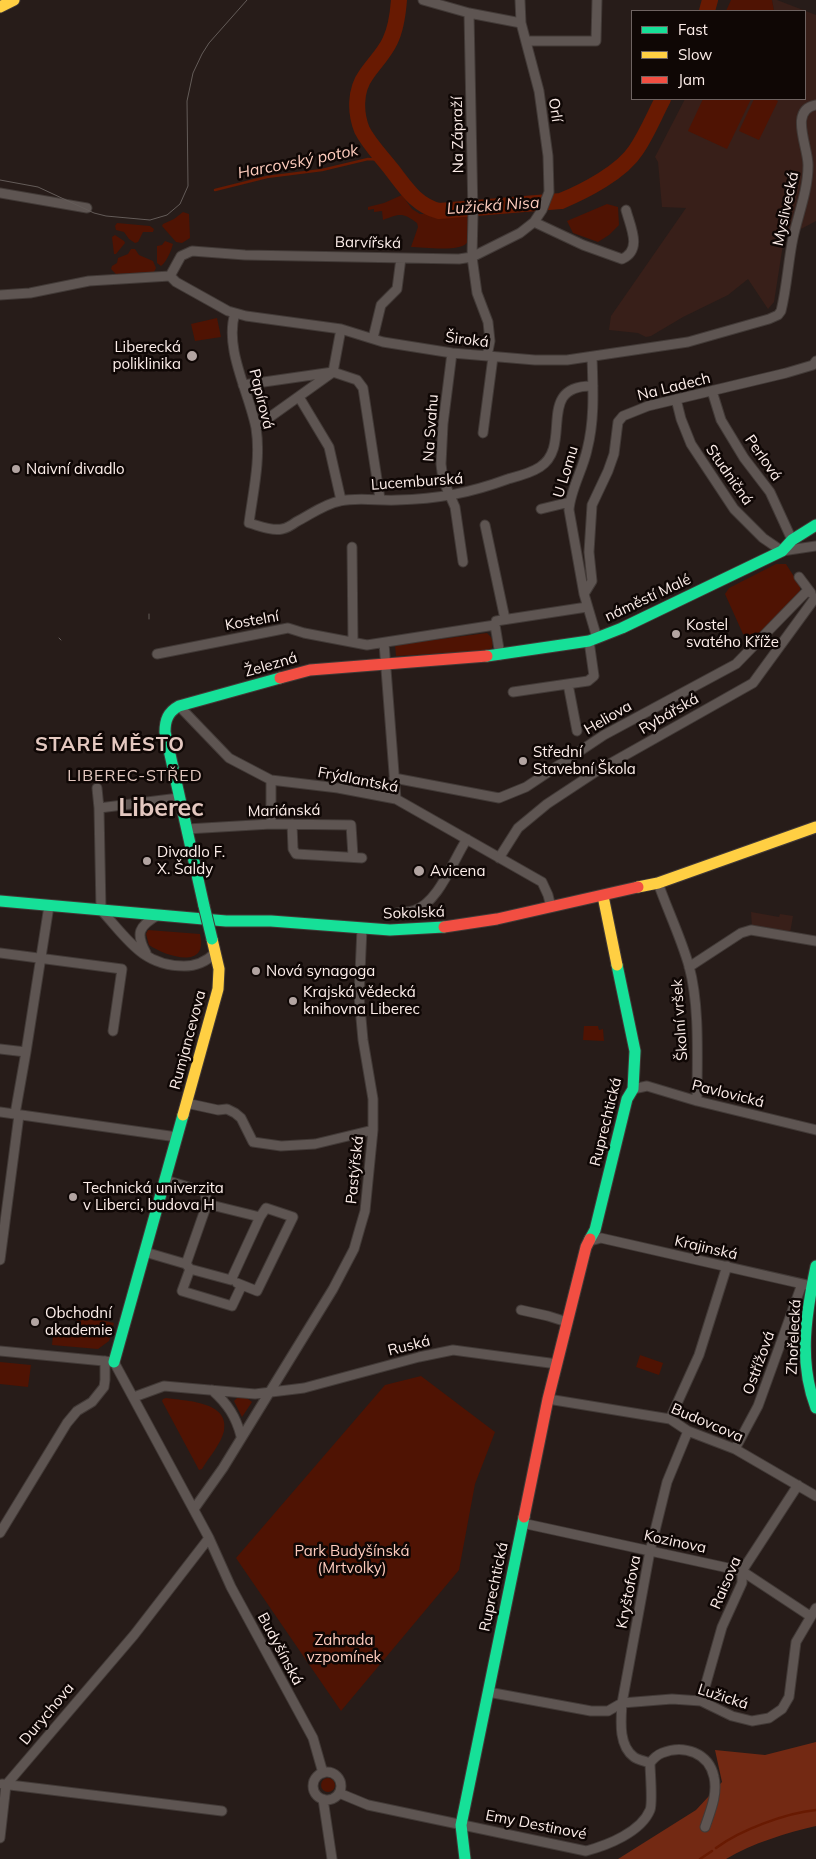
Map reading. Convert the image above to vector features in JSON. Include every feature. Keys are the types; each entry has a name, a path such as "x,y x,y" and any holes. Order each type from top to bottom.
{"street":[{"path":"0,8 14,0"},
{"path":"423,0 469,13 521,23"},
{"name":"Orlí","path":"520,0 521,23 538,91 548,156 549,192 542,210 534,222"},
{"path":"526,41 596,41 597,0"},
{"name":"Na Zápraží","path":"469,13 473,198 472,257 477,293 488,322 490,341 482,433"},
{"name":"Myslivecká","path":"769,319 781,311 788,262 806,181 808,165 801,125 802,117 804,111 816,105"},
{"path":"0,193 86,208"},
{"path":"534,222 583,245 622,259 626,257 634,245 635,236 626,210"},
{"name":"Barvířská","path":"170,276 181,256 192,251 245,255 459,259 472,257 520,233 534,222"},
{"path":"373,338 381,305 397,289 402,258"},
{"path":"0,295 30,293 89,281 170,276"},
{"name":"Široká","path":"170,276 176,282 228,311 246,316 341,329 383,342 490,357 553,360 592,357 688,342 769,319"},
{"name":"Papírová","path":"235,313 231,326 243,385 256,428 258,452 249,523"},
{"path":"256,428 333,372 341,329"},
{"name":"Na Svahu","path":"452,353 443,424 442,464 443,480 455,507 463,562"},
{"name":"U Lomu","path":"584,594 571,524 570,502 584,465 593,420 592,357"},
{"name":"Na Ladech","path":"584,594 592,581 589,552 592,504 614,454 618,422 623,416 630,412 676,399 815,363"},
{"path":"243,385 333,372 357,380 363,388 380,499"},
{"name":"Lucemburská","path":"249,523 270,529 284,529 341,500 396,500 450,496 477,490 541,467 547,461 554,447 561,398 569,390 580,386 593,386"},
{"name":"Perlová","path":"712,391 721,420 744,458 770,492 792,540"},
{"path":"299,396 329,447 341,500"},
{"name":"Studničná","path":"676,399 681,419 691,444 734,509 763,538 782,551"},
{"path":"541,509 570,502"},
{"path":"485,525 501,622 504,654"},
{"path":"782,551 792,540 816,525"},
{"path":"782,551 816,546"},
{"path":"352,547 353,642"},
{"name":"náměstí Malé","path":"504,654 593,640 782,551"},
{"path":"799,578 816,599"},
{"name":"Heliova","path":"394,778 499,798 526,787 604,735 736,664 808,590"},
{"path":"513,692 588,681 594,676 593,640 584,594"},
{"name":"Rybářská","path":"499,858 518,828 547,804 597,771 753,683 816,599"},
{"name":"Kostelní","path":"157,654 288,628 367,645 587,607"},
{"path":"384,643 396,799"},
{"name":"Železná","path":"169,713 179,706 296,673 386,663 504,654"},
{"path":"568,684 577,731"},
{"name":"Frýdlantská","path":"179,706 229,758 271,780 338,788 396,799 542,882 551,907"},
{"name":"Rumjancevova","path":"109,1362 145,1252 219,986 219,969 179,798 166,732 165,722 169,713"},
{"path":"271,780 271,824"},
{"path":"97,788 101,910 148,958 164,964 189,966 205,962 215,954"},
{"path":"99,808 179,798"},
{"name":"Mariánská","path":"187,829 271,824 292,824 350,825 358,857 296,854 293,849 292,824"},
{"name":"Sokolská","path":"0,902 158,915 362,928 400,930 450,927 497,919 658,883 816,827"},
{"path":"397,913 414,911 423,906 442,885 467,839"},
{"name":"Školní vršek","path":"658,883 689,967 696,1020 698,1101"},
{"name":"Ruprechtická","path":"465,1859 462,1825 548,1398 586,1247 595,1230 627,1099 633,1089 635,1051 604,896"},
{"path":"0,1260 17,1114 49,906"},
{"path":"148,958 140,938 142,928 144,923 158,915"},
{"name":"Pastýřská","path":"194,1509 223,1468 333,1288 354,1249 365,1211 373,1130 373,1099 363,1040 359,996 362,928"},
{"path":"689,967 741,933 751,930 816,941"},
{"path":"0,953 122,969 113,1031"},
{"path":"0,1049 26,1052"},
{"name":"Pavlovická","path":"633,1089 647,1086 698,1101 816,1130"},
{"path":"186,1103 218,1110 227,1109 235,1113 241,1118 253,1142 281,1146 315,1144 373,1130"},
{"path":"0,1112 177,1137"},
{"path":"165,1180 205,1192 208,1204 182,1292 232,1306 242,1285"},
{"path":"208,1204 260,1217"},
{"path":"145,1252 231,1280 257,1291 293,1217 266,1208 231,1280"},
{"name":"Krajinská","path":"590,1241 601,1238 810,1286"},
{"path":"670,1420 699,1354 727,1266"},
{"name":"Zhořelecká","path":"816,1266 810,1286 805,1361 807,1382 816,1408"},
{"name":"Ostřížová","path":"735,1449 758,1406 810,1286"},
{"path":"520,1310 567,1322"},
{"path":"0,1350 109,1362 104,1387 92,1402 77,1412 67,1423 0,1533"},
{"name":"Ruská","path":"134,1397 164,1386 255,1394 304,1388 419,1357 453,1350 557,1364"},
{"name":"Budyšínská","path":"109,1362 134,1397 194,1509 231,1587 313,1738 323,1773"},
{"path":"212,1390 232,1410 241,1436"},
{"name":"Budovcova","path":"548,1398 670,1420 688,1431 735,1449 816,1496"},
{"name":"Kryštofova","path":"622,1703 650,1551 667,1482 688,1431"},
{"name":"Raisova","path":"701,1701 722,1627 742,1583 742,1571 798,1485"},
{"name":"Kozinova","path":"522,1523 742,1571 810,1616"},
{"name":"Durychova","path":"2,1785 134,1635 209,1538"},
{"name":"Lužická","path":"488,1692 591,1711 608,1711 622,1703 672,1699 701,1701 732,1716 752,1721 769,1718 782,1709 789,1697 796,1642 816,1608"},
{"path":"622,1703 621,1729 625,1745 634,1757 650,1763 660,1753 678,1749 692,1751 708,1761 715,1778 715,1794 705,1827"},
{"name":"Emy Destinové","path":"462,1825 586,1851 602,1847 639,1827 651,1808 650,1763"},
{"path":"323,1773 332,1773 338,1778 341,1786 339,1793 331,1799 323,1799 316,1794 314,1786 316,1778 323,1773"},
{"path":"0,1838 2,1785 222,1811"},
{"path":"339,1793 368,1805 462,1825"},
{"path":"323,1799 332,1859"}],"shaded area":[{"path":"772,0 777,0 803,10 774,10"},
{"path":"806,11 816,15 816,221 784,238 774,302 768,309 748,279 728,295 683,317 651,336 646,337 638,333 609,330 611,316 686,208 662,207 658,162 655,157 684,100 806,100"},
{"path":"751,912 779,917 780,914 793,916 790,933 752,927"},
{"path":"816,1742 816,1826 770,1839 726,1859 618,1859 696,1810 722,1782 715,1750 765,1755"}],"green space":[{"path":"731,0 772,0 774,10 726,10"},
{"path":"703,100 751,100 727,149 688,131"},
{"path":"754,100 778,101 759,140 739,131"},
{"path":"402,195 412,209 420,214 467,213 468,241 465,245 451,248 411,247 418,227 417,223 401,215 383,220 382,211 374,212 374,209 368,210 368,207 384,203"},
{"path":"607,204 618,207 619,225 609,235 598,242 573,233 567,221"},
{"path":"183,212 189,214 190,238 182,243 176,242 162,226"},
{"path":"117,223 150,226 154,229 153,232 143,232 138,242 135,243 124,232 116,230 115,226"},
{"path":"115,235 125,243 114,254 112,237"},
{"path":"165,241 173,244 167,259 161,266 157,263 157,246 162,245"},
{"path":"131,249 135,249 139,255 153,261 156,268 154,272 116,274 111,269 117,263 118,258 128,254"},
{"path":"217,318 221,337 195,341 191,324"},
{"path":"776,564 786,564 800,586 800,593 762,634 753,638 743,634 725,594 729,588"},
{"path":"487,633 492,639 493,645 492,648 485,651 396,656 395,645"},
{"path":"148,930 200,934 201,946 198,953 192,957 175,956 165,953 149,945 146,934"},
{"path":"584,1026 598,1026 599,1030 603,1029 604,1041 583,1040"},
{"path":"79,1315 114,1323 109,1341 98,1349 52,1345 53,1335 71,1335"},
{"path":"640,1355 663,1363 659,1375 636,1367"},
{"path":"0,1362 31,1365 28,1387 0,1384"},
{"name":"Park Budyšínská (Mrtvolky)","path":"421,1376 495,1432 475,1484 459,1570 341,1711 236,1558 385,1385"},
{"path":"166,1398 204,1404 213,1408 224,1421 224,1431 220,1441 202,1469 199,1470 162,1401"},
{"path":"237,1398 247,1398 252,1402 242,1417 234,1401"},
{"path":"325,1778 331,1778 335,1785 331,1792 325,1792 321,1788 321,1782"}],"waterway":[{"name":"Lužická Nisa","path":"399,0 395,26 390,41 362,81 357,102 358,116 362,130 368,140 412,195 431,208 439,211 561,201 571,197 602,180 630,158 644,138 663,100"},
{"name":"Lužická Nisa","path":"707,10 710,0"},
{"name":"Harcovský potok","path":"215,190 267,177 322,170 368,159 385,160"},
{"path":"716,1848 726,1841 764,1823 816,1810"},
{"path":"700,1859 712,1851"}],"tram line":[{"path":"0,180 38,187 94,213 106,216 150,220 167,215 180,204 188,186 187,101 193,73 209,43 247,0"},
{"path":"149,614 149,619"}],"traffic: fast":[{"path":"487,656 589,641 622,628 782,551 792,540 816,525"},
{"path":"204,906 165,732 167,720 172,711 179,706 280,678"},
{"path":"0,901 226,921 271,921 390,930 444,927"},
{"path":"204,906 212,939"},
{"path":"590,1239 595,1230 627,1099 633,1089 635,1051 617,965"},
{"path":"114,1362 183,1115"},
{"path":"816,1266 809,1302 805,1355 810,1390 816,1408"},
{"path":"465,1859 461,1825 524,1517"}],"traffic: slow":[{"path":"0,7 14,0"},
{"path":"638,887 658,883 816,827"},
{"path":"603,896 617,965"},
{"path":"183,1115 218,989 219,969 212,939"}],"traffic: jam":[{"path":"280,678 310,670 487,656"},
{"path":"444,927 497,919 638,887"},
{"path":"524,1517 548,1399 586,1247 590,1239"}],"place":[{"name":"Liberecká poliklinika","path":"192,356"},
{"name":"Naivní divadlo","path":"16,469"},
{"name":"Kostel svatého Kříže","path":"676,634"},
{"name":"Střední Stavební Škola","path":"523,761"},
{"name":"Divadlo F. X. Šaldy","path":"147,861"},
{"name":"Avicena","path":"419,871"},
{"name":"Nová synagoga","path":"256,971"},
{"name":"Krajská vědecká knihovna Liberec","path":"293,1001"},
{"name":"Technická univerzita v Liberci, budova H","path":"73,1197"},
{"name":"Obchodní akademie","path":"35,1322"}],"district":[{"name":"STARÉ MĚSTO","path":"110,745"},
{"name":"LIBEREC-STŘED","path":"135,776"},
{"name":"Liberec","path":"161,808"}],"park label":[{"name":"Zahrada vzpomínek","path":"344,1648"}]}
